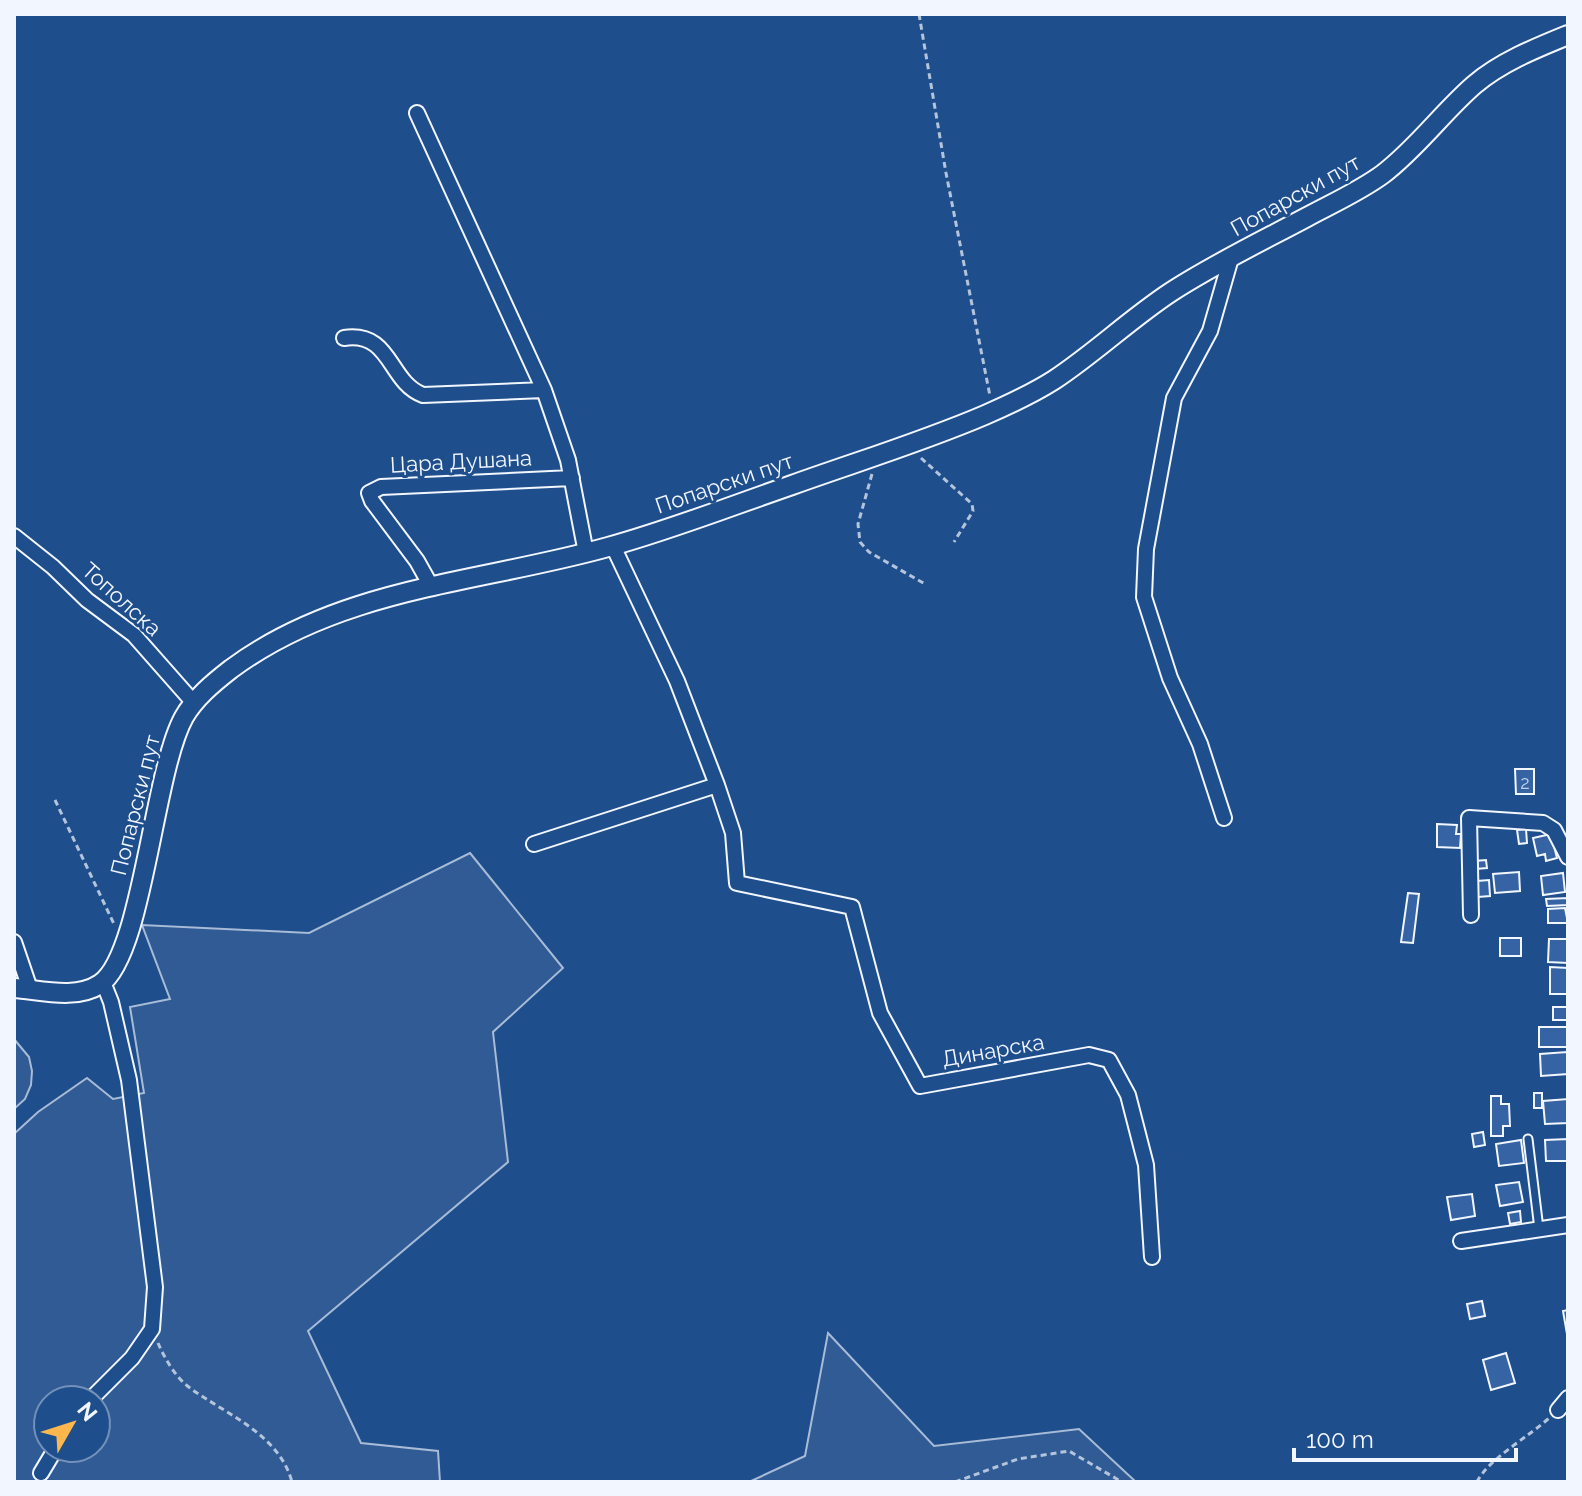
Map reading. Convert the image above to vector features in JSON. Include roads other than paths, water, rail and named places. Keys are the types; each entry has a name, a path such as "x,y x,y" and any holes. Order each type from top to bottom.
{"street":[{"name":"Попарски пут","path":"103,982 116,965 124,946 170,751 182,720 211,686 248,657 298,628 374,600 613,546 877,455 993,411 1049,383 1159,301 1374,180 1405,155 1484,77 1568,35"},
{"path":"417,113 544,390 568,460 586,553"},
{"path":"1224,818 1200,744 1170,678 1144,597 1146,549 1174,398 1210,331 1231,258"},
{"path":"344,338 364,337 376,344 415,392 423,395 544,390"},
{"name":"Цара Душана","path":"431,586 417,561 372,501 369,493 372,490 381,487 572,478"},
{"name":"Тополска","path":"14,536 53,567 87,600 134,635 194,703"},
{"name":"Динарска","path":"613,546 674,674 717,785 733,833 737,883 852,907 880,1013 920,1086 1089,1055 1109,1060 1128,1095 1146,1165 1152,1257"},
{"path":"534,844 717,785"},
{"path":"1471,915 1469,818 1543,823 1554,830 1568,857"},
{"path":"14,942 22,988 72,993 103,982 111,1002 129,1080 155,1287 152,1329 132,1358 106,1384"},
{"path":"1461,1241 1568,1225"},
{"path":"41,1473 46,1464"}],"lane":[{"path":"1528,1139 1539,1229"}]}
